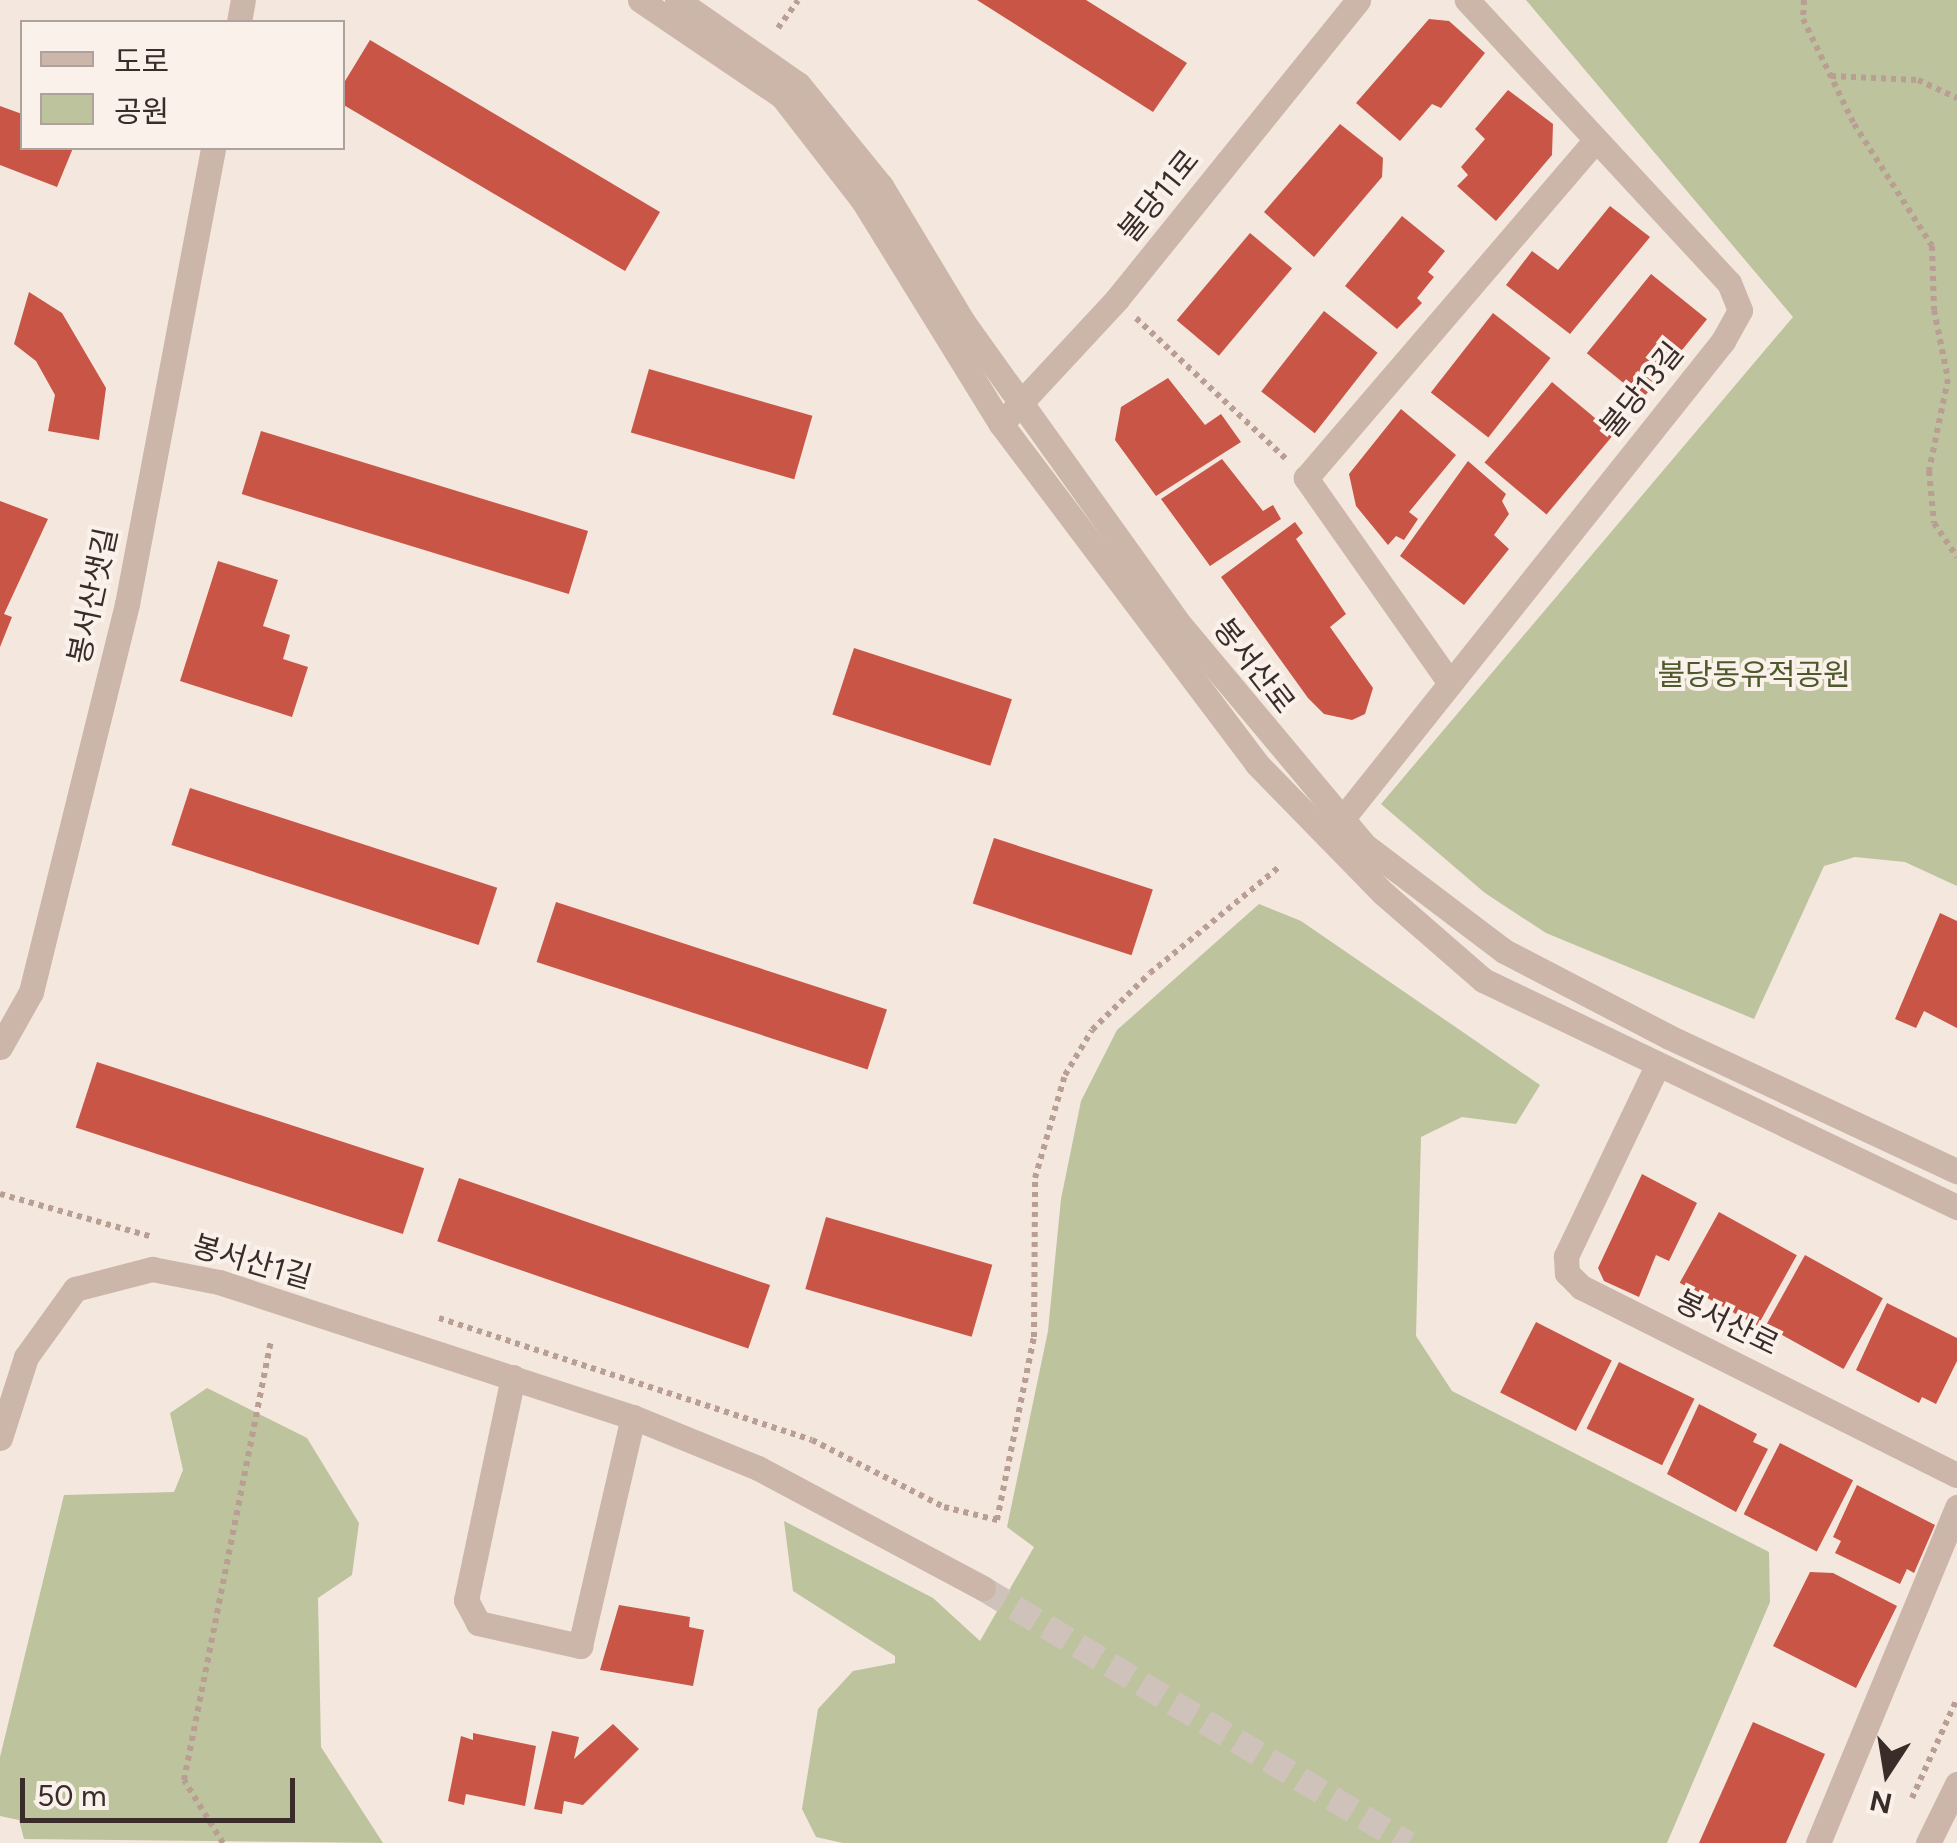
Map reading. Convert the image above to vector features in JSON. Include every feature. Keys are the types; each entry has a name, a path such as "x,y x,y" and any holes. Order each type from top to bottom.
{"street":[{"name":"봉서산로","path":"640,0 782,96 862,199 1001,424 1258,764 1335,828 1483,980 1957,1206"},
{"name":"봉서산로","path":"677,0 798,84 881,186 963,322 1181,626 1335,828 1364,845 1504,951 1669,1037 1957,1172"},
{"name":"불당11로","path":"1001,424 1117,300 1358,0"},
{"name":"불당13길","path":"1335,828 1723,341 1740,310 1729,283 1467,0"},
{"path":"1450,683 1306,478 1596,140"},
{"name":"봉서산샛길","path":"0,1047 31,992 127,604 214,150"},
{"name":"봉서산로","path":"1657,1066 1566,1256 1567,1273 1581,1287 1957,1474"},
{"name":"봉서산1길","path":"0,1438 26,1356 75,1289 152,1270 219,1282 633,1416 758,1468 983,1588"},
{"path":"514,1378 466,1600 478,1622 580,1646 633,1416"},
{"path":"1818,1843 1957,1507"},
{"path":"1928,1843 1957,1784"}],"path":[{"path":"778,28 798,0"},
{"path":"1804,0 1803,19 1830,76 1932,246 1934,310 1948,379 1929,471 1934,523 1957,557"},
{"path":"1830,76 1918,80 1957,98"},
{"path":"1117,300 1306,478"},
{"path":"997,1520 1034,1337 1035,1178 1065,1075 1092,1030 1150,973 1279,867"},
{"path":"223,1843 184,1780 271,1341"},
{"path":"1908,1807 1957,1698"}],"green space":[{"name":"불당동유적공원","path":"1526,0 1957,0 1957,886 1905,862 1855,857 1824,866 1754,1019 1546,933 1485,893 1381,804 1793,317"},
{"path":"1259,904 1301,921 1540,1085 1516,1124 1462,1117 1421,1137 1416,1336 1452,1391 1769,1552 1770,1602 1667,1843 843,1843 816,1837 802,1809 818,1709 853,1671 895,1663 895,1656 793,1591 784,1521 933,1598 980,1641 1034,1547 1007,1527 1048,1331 1061,1199 1081,1101 1117,1030"},
{"path":"207,1388 307,1438 359,1523 352,1575 318,1598 321,1747 383,1843 24,1839 19,1820 0,1816 0,1757 64,1495 174,1492 183,1470 170,1413"}],"building":[{"path":"977,0 1086,0 1187,63 1153,112"},
{"path":"1429,19 1449,21 1485,53 1441,108 1432,104 1400,141 1356,103"},
{"path":"370,40 660,212 625,271 345,106 345,81"},
{"path":"1508,90 1553,124 1552,155 1496,221 1457,186 1468,175 1461,167 1485,139 1475,129"},
{"path":"0,106 20,113 20,150 72,150 57,187 0,165"},
{"path":"1340,124 1383,158 1382,177 1314,257 1264,212"},
{"path":"1610,206 1650,237 1570,334 1506,285 1532,251 1558,270"},
{"path":"1402,216 1445,251 1428,272 1434,277 1417,298 1422,303 1397,329 1345,286"},
{"path":"1250,233 1292,268 1219,356 1177,320"},
{"path":"1651,274 1707,319 1643,399 1587,353"},
{"path":"29,292 62,313 106,388 99,440 48,431 55,395 36,361 14,344"},
{"path":"1324,311 1378,353 1315,433 1261,391"},
{"path":"1493,313 1551,358 1488,438 1431,393"},
{"path":"649,369 812,416 794,479 631,432"},
{"path":"1168,378 1205,425 1221,414 1241,442 1156,496 1115,440 1121,407"},
{"path":"1552,382 1614,434 1547,515 1485,462"},
{"path":"1401,409 1456,455 1409,512 1418,519 1404,540 1396,536 1388,545 1356,506 1349,474"},
{"path":"261,431 588,531 569,594 242,494"},
{"path":"1222,459 1263,511 1273,505 1281,519 1210,566 1161,499"},
{"path":"1468,461 1506,494 1502,501 1509,514 1494,535 1509,549 1464,605 1400,556"},
{"path":"0,501 48,519 4,614 12,617 0,647"},
{"path":"1295,522 1303,533 1296,539 1346,614 1330,627 1373,688 1365,714 1352,720 1324,714 1308,698 1221,577"},
{"path":"218,561 278,580 263,626 290,635 283,659 308,667 292,717 180,681"},
{"path":"854,648 1012,699 990,766 832,715"},
{"path":"190,788 497,888 479,945 171,845"},
{"path":"994,838 1153,890 1132,955 973,904"},
{"path":"556,902 887,1010 867,1069 537,962"},
{"path":"1940,913 1957,921 1957,1028 1924,1011 1916,1028 1895,1019"},
{"path":"97,1062 424,1168 403,1234 76,1128"},
{"path":"1642,1174 1697,1203 1669,1261 1656,1255 1639,1297 1604,1281 1598,1268"},
{"path":"459,1178 770,1285 748,1348 437,1241"},
{"path":"1719,1212 1797,1255 1758,1326 1680,1283"},
{"path":"826,1217 992,1265 972,1337 805,1289"},
{"path":"1805,1255 1883,1298 1844,1369 1766,1326"},
{"path":"1887,1303 1957,1338 1957,1361 1936,1404 1922,1397 1919,1403 1856,1370"},
{"path":"1536,1322 1612,1361 1576,1431 1500,1392"},
{"path":"1619,1362 1694,1399 1662,1465 1587,1429"},
{"path":"1699,1404 1757,1434 1753,1442 1768,1449 1736,1512 1667,1474"},
{"path":"1780,1443 1853,1480 1817,1552 1744,1514"},
{"path":"1857,1485 1935,1525 1914,1573 1907,1569 1900,1584 1835,1553 1841,1541 1833,1537"},
{"path":"1810,1572 1833,1573 1897,1606 1856,1688 1773,1646"},
{"path":"619,1605 690,1617 689,1627 704,1630 693,1686 600,1670"},
{"path":"1753,1722 1825,1754 1786,1843 1699,1843"},
{"path":"613,1724 639,1749 583,1805 564,1801 562,1814 534,1809 552,1731 579,1737 574,1759"},
{"path":"473,1733 536,1746 525,1806 466,1794 464,1805 448,1801 461,1736 473,1740"}],"tunnel":[{"path":"983,1588 1408,1843"}]}
